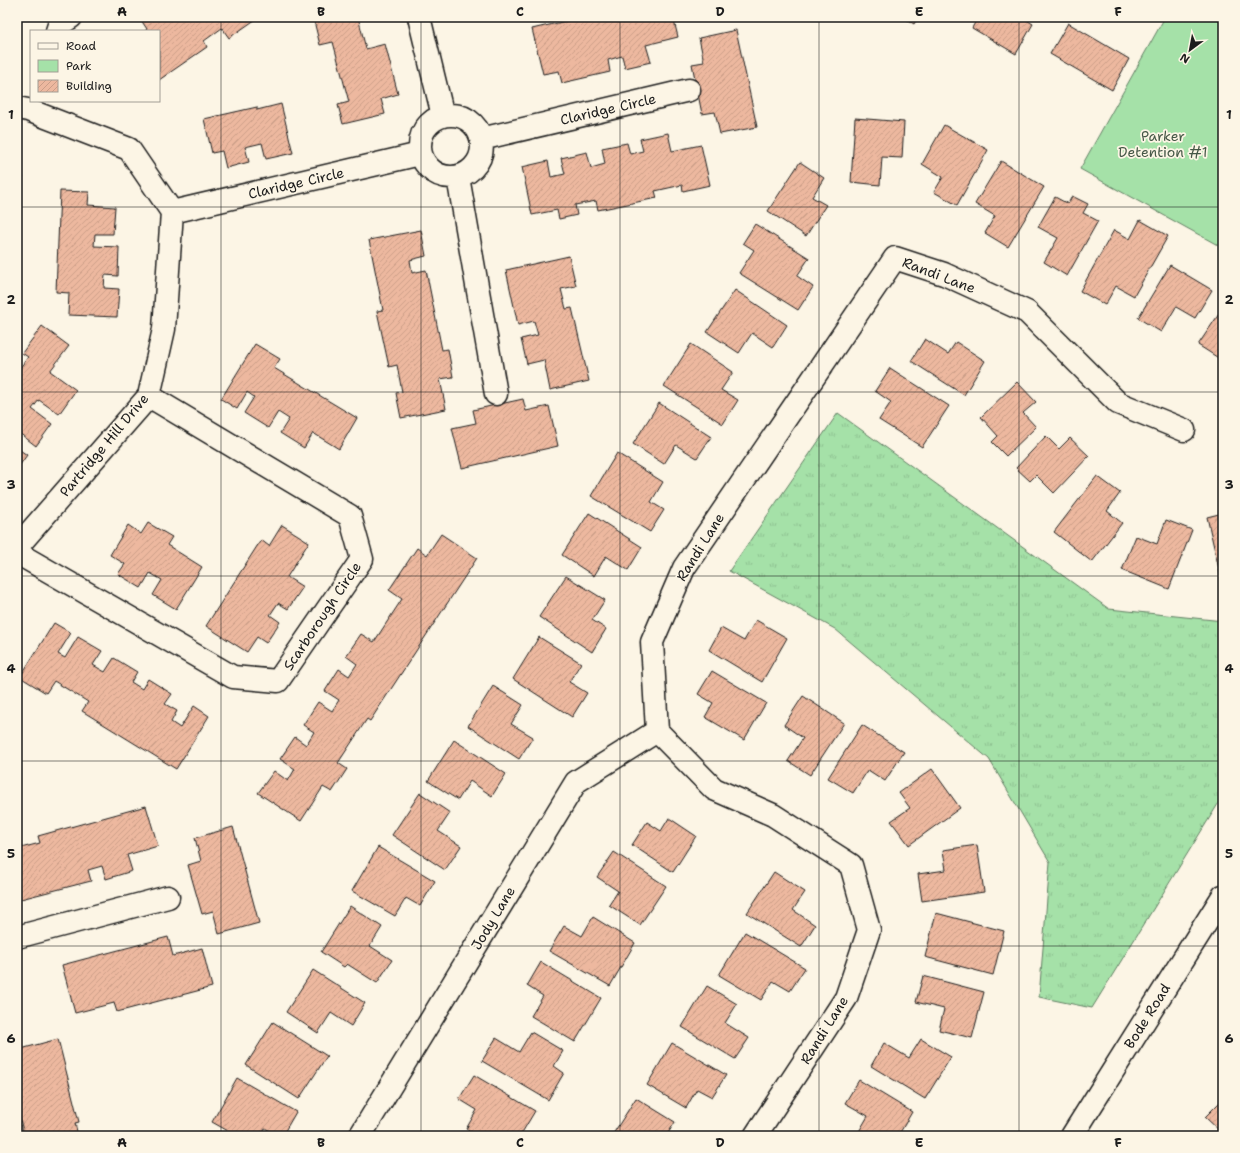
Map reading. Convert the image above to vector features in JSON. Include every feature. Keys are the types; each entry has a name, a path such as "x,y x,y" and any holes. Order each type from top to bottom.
{"street":[{"path":"57,30 59,25 70,17"},
{"path":"419,17 444,116"},
{"name":"Claridge Circle","path":"481,139 689,90"},
{"path":"25,106 129,149 172,212"},
{"path":"444,116 456,116 467,120 476,128 481,139 482,151 477,163 469,172 458,177 446,177 434,173 425,165 420,154 420,142 424,130 432,121 444,116"},
{"name":"Claridge Circle","path":"172,212 420,154"},
{"path":"458,177 496,394"},
{"name":"Partridge Hill Drive","path":"17,547 149,396 164,329 172,212"},
{"name":"Randi Lane","path":"755,1136 846,998 869,930 851,865 773,815 714,789 657,731 652,642 684,568 895,258 944,274 1027,312 1118,403 1184,430"},
{"name":"Scarborough Circle","path":"17,553 233,677 278,681 362,559 350,516 149,396"},
{"name":"Jody Lane","path":"360,1136 576,782 657,731"},
{"name":"Bode Road","path":"1072,1136 1223,896"},
{"path":"17,937 168,897"}],"green space":[{"name":"Parker Detention #1","path":"1165,17 1208,17 1223,19 1223,248 1080,169"},
{"path":"838,413 1109,609 1223,621 1223,796 1092,1008 1039,997 1050,862 989,759 835,629 729,571"}],"building":[{"path":"145,17 259,17 229,38 222,28 204,41 207,47 160,79 160,30 146,30 147,29 141,20"},
{"path":"313,17 358,17 366,49 385,44 398,94 381,99 385,114 343,124 338,105 349,102 333,42 320,45"},
{"path":"583,17 673,17 678,37 646,45 651,62 625,68 622,56 608,60 610,72 562,83 559,71 543,74 532,29"},
{"path":"903,17 918,17 914,24"},
{"path":"978,17 1022,17 1033,24 1016,54 972,28"},
{"path":"1068,23 1129,59 1112,90 1050,54"},
{"path":"736,30 757,127 720,134 715,112 702,114 692,64 704,62 699,38"},
{"path":"281,104 293,153 266,159 262,143 245,147 249,162 226,168 222,151 212,153 204,119 257,107 257,110"},
{"path":"855,118 904,122 902,158 882,157 880,185 851,182"},
{"path":"944,125 988,150 957,205 934,192 943,177 922,164"},
{"path":"668,133 672,151 701,145 710,185 683,191 682,185 655,191 657,198 598,210 596,201 575,205 577,215 559,219 557,210 532,215 522,167 548,161 551,177 565,174 561,158 587,152 591,168 605,164 602,148 627,143 630,154 643,151 640,139"},
{"path":"1001,161 1044,187 1008,247 985,233 995,216 975,204"},
{"path":"800,162 824,178 812,197 826,205 806,236 768,211"},
{"path":"17,174 23,177 17,193"},
{"path":"60,191 89,192 88,205 115,207 113,234 95,234 94,246 119,247 118,276 105,275 104,288 119,289 117,317 68,315 69,293 56,292"},
{"path":"1072,196 1088,204 1083,213 1098,221 1067,276 1044,262 1058,238 1038,227 1055,197 1068,204"},
{"path":"1140,220 1168,236 1134,296 1116,286 1105,305 1080,291 1114,230 1130,239"},
{"path":"755,224 809,258 797,276 813,287 798,310 739,273 754,250 743,243"},
{"path":"421,230 426,256 410,260 412,273 426,270 442,350 448,349 453,377 440,379 446,409 401,418 396,393 402,392 397,365 389,367 377,311 383,310 369,240"},
{"path":"569,256 576,286 561,289 566,309 572,308 589,381 550,390 544,360 527,364 521,339 538,335 534,321 518,325 506,270"},
{"path":"1170,265 1212,290 1195,318 1176,307 1161,332 1138,318"},
{"path":"735,290 787,325 773,347 752,333 739,353 707,332"},
{"path":"1223,308 1223,354 1220,359 1198,345"},
{"path":"42,326 69,346 50,371 76,390 59,414 39,400 32,409 52,424 36,446 18,432 17,433 17,372 28,357 22,353"},
{"path":"925,339 948,354 956,342 985,361 964,395 911,361"},
{"path":"255,344 280,359 274,368 357,418 339,449 313,433 304,448 280,433 289,419 278,412 268,428 244,413 254,397 247,392 237,409 221,399"},
{"path":"691,344 733,372 721,390 738,400 723,424 664,386"},
{"path":"890,368 949,406 922,447 879,420 891,402 875,391"},
{"path":"1017,382 1036,402 1023,413 1036,427 1006,456 992,442 998,436 981,417"},
{"path":"523,399 526,411 549,406 558,446 462,468 452,428 476,423 473,410"},
{"path":"659,403 711,437 697,458 676,445 664,464 633,444"},
{"path":"1046,436 1059,449 1070,438 1089,456 1054,493 1036,475 1030,481 1016,468"},
{"path":"17,448 27,455 17,469"},
{"path":"617,453 663,482 651,502 664,510 650,532 591,496"},
{"path":"1097,476 1120,493 1107,511 1122,523 1092,562 1054,532"},
{"path":"589,513 642,547 628,570 606,556 594,576 562,555"},
{"path":"1223,513 1223,577 1221,578 1207,517"},
{"path":"1166,520 1192,530 1169,589 1122,570 1136,536 1157,544"},
{"path":"148,523 172,537 167,545 202,567 176,609 153,595 162,580 150,573 141,588 118,574 125,564 110,555 128,525 141,534"},
{"path":"282,525 309,542 287,577 303,587 288,609 278,603 270,615 280,622 266,643 257,637 247,652 206,626 261,540 269,546"},
{"path":"441,534 477,558 370,721 367,719 338,763 347,769 332,792 323,787 301,821 258,793 274,771 288,781 295,769 280,759 295,737 306,745 314,732 303,725 318,702 332,711 339,700 325,691 339,669 349,676 357,664 346,656 361,634 374,642 402,599 389,590 417,548 427,555"},
{"path":"566,576 605,600 592,620 606,629 592,652 539,617"},
{"path":"756,620 787,638 762,682 709,650 721,628 744,641"},
{"path":"54,623 71,633 58,654 65,658 78,637 102,651 93,665 105,672 114,658 137,672 131,682 142,689 148,679 172,694 165,704 177,711 171,722 180,728 194,706 209,716 176,769 82,711 88,702 54,681 46,693 20,677"},
{"path":"539,637 581,663 569,682 587,693 572,717 513,679"},
{"path":"712,671 766,703 744,740 705,717 713,703 698,694"},
{"path":"493,686 523,705 511,724 533,737 519,759 468,726"},
{"path":"803,696 844,723 810,775 788,761 803,738 784,725"},
{"path":"862,725 904,752 885,781 868,770 853,793 828,778"},
{"path":"454,740 506,774 492,796 470,781 458,800 428,781"},
{"path":"932,769 960,808 909,845 891,821 910,808 899,793"},
{"path":"420,793 450,813 438,831 461,846 445,870 392,835"},
{"path":"146,806 158,846 127,855 132,871 106,879 102,866 88,870 91,881 17,900 17,849 40,843 38,836"},
{"path":"669,818 696,836 673,872 632,845 647,822 661,831"},
{"path":"233,827 259,923 219,934 213,911 202,914 188,865 201,861 195,838"},
{"path":"977,845 984,892 922,901 918,874 946,870 943,850"},
{"path":"378,847 435,881 420,906 406,898 395,916 352,891"},
{"path":"614,852 666,886 640,925 609,905 618,891 597,877"},
{"path":"774,872 805,892 793,910 815,925 801,947 747,913"},
{"path":"350,906 382,927 370,946 392,960 377,983 347,964 344,967 321,952"},
{"path":"936,913 1004,931 993,975 925,957"},
{"path":"593,917 635,943 610,986 549,951 564,926 582,936"},
{"path":"745,932 805,968 790,991 773,981 761,1000 719,975"},
{"path":"168,937 173,956 202,948 212,987 117,1012 114,1003 75,1013 62,965"},
{"path":"541,962 601,998 575,1042 531,1016 543,996 527,986"},
{"path":"313,970 365,1003 351,1026 331,1013 318,1033 286,1012"},
{"path":"923,976 984,992 972,1038 939,1030 944,1009 916,1002"},
{"path":"707,986 737,1004 725,1023 749,1038 735,1059 682,1027"},
{"path":"273,1022 327,1056 299,1099 246,1065"},
{"path":"531,1032 563,1051 554,1066 564,1073 548,1100 482,1061 496,1038 519,1052"},
{"path":"58,1039 79,1122 75,1123 78,1136 24,1136 20,1118 17,1119 17,1050"},
{"path":"921,1039 951,1057 925,1099 871,1066 884,1043 909,1058"},
{"path":"672,1043 726,1075 712,1097 697,1089 686,1108 647,1085"},
{"path":"474,1075 535,1111 520,1136 478,1136 466,1129 477,1110 459,1099"},
{"path":"237,1078 296,1112 282,1136 278,1136 265,1128 261,1136 237,1136 212,1122"},
{"path":"859,1080 912,1112 898,1136 857,1135 868,1116 845,1103"},
{"path":"636,1098 675,1122 667,1135 668,1136 616,1136 613,1134"},
{"path":"1223,1099 1223,1134 1205,1117"}]}
